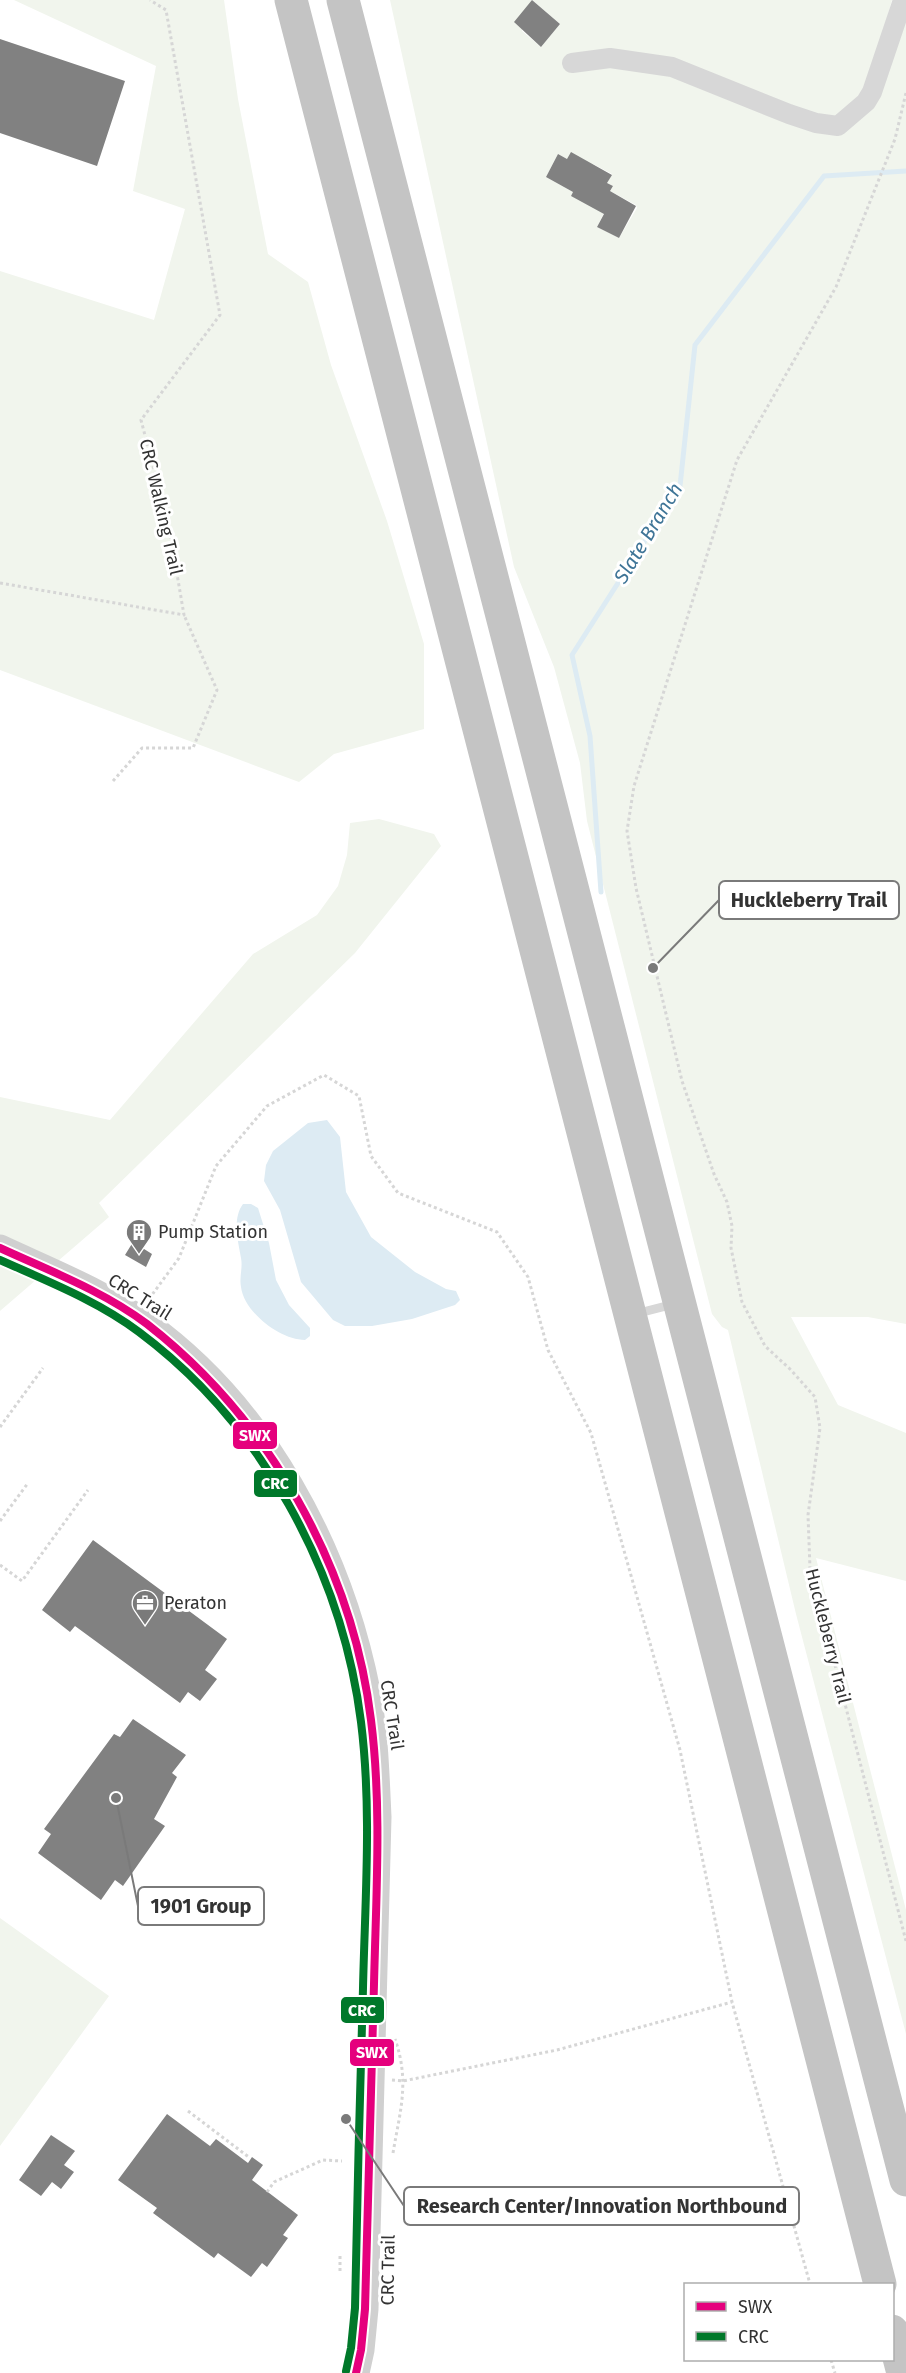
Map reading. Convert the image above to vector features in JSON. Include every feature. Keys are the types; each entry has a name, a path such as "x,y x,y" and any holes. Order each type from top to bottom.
{"highway":[{"path":"291,0 880,2283"},
{"path":"343,0 906,2180"},
{"path":"894,2339 903,2373"}],"main road":[{"path":"0,1248 107,1299 144,1322 201,1369 230,1399 269,1454 297,1500 333,1574 355,1641 367,1693 376,1754 378,1817 365,2308 356,2373"}],"street":[{"path":"572,63 610,58 672,68 789,114 816,123 838,126 866,102 872,92 903,0"}],"lane":[{"path":"630,1315 680,1303"}],"path":[{"name":"CRC Walking Trail","path":"113,781 142,748 193,748 217,690 184,615 169,527 141,420 220,315 166,10 150,0"},
{"name":"Huckleberry Trail","path":"906,93 895,139 836,287 742,449 634,786 627,831 636,888 682,1081 714,1174 727,1202 732,1227 731,1248 742,1302 765,1346 815,1397 820,1428 808,1515 810,1568 906,1941"},
{"path":"0,583 184,615"},
{"name":"CRC Trail","path":"157,1304 149,1299 179,1258 216,1166 267,1106 324,1075 359,1096 371,1156 398,1192 497,1232 528,1277 548,1350 591,1433 680,1750 732,2002"},
{"path":"0,1427 43,1368"},
{"path":"0,1521 28,1483"},
{"path":"0,1564 22,1581 88,1490"},
{"path":"403,2081 557,2050 732,2002 810,2283"},
{"path":"393,2155 402,2114 403,2081 403,2060 394,2037"},
{"path":"188,2111 250,2158"},
{"path":"267,2192 274,2182 323,2160 342,2161"},
{"path":"340,2254 340,2271"}],"shaded area":[{"path":"14,0 224,0 238,99 268,254 308,282 331,365 387,521 424,644 424,729 334,754 299,782 0,670 0,271 154,320 185,209 133,191 156,66"},
{"path":"390,0 532,0 892,0 867,88 906,0 906,1324 868,1317 791,1317 838,1405 906,1433 906,1581 816,1558 906,1910 906,2034 796,1614 728,1330 722,1327 712,1314 587,821 580,763 554,667 514,567","holes":["532,0 560,24 541,47 522,31","558,154 588,171 593,164 612,174 607,183 613,186 610,191 636,205 637,208 619,238 597,227 606,209 571,196 573,192 546,177"]},
{"path":"379,819 434,834 441,846 355,953 99,1203 109,1217 0,1311 0,1097 110,1120 253,954 317,915 338,886 347,855 350,823"},
{"path":"327,1120 340,1137 346,1192 371,1237 415,1272 446,1289 456,1291 460,1300 455,1305 412,1319 372,1326 345,1326 333,1320 301,1282 280,1210 264,1181 266,1165 273,1151 308,1123"},
{"path":"243,1204 251,1204 258,1208 269,1243 276,1280 289,1305 310,1328 310,1336 305,1340 285,1335 265,1323 249,1306 244,1296 237,1230 238,1216"},
{"path":"0,1918 109,1996 0,2146"}],"building":[{"path":"532,0 560,24 541,47 514,22"},
{"path":"0,39 125,81 97,166 0,133"},
{"path":"571,152 612,175 607,183 613,186 610,191 636,206 619,238 597,227 604,214 571,196 573,192 546,177 558,154 567,159"},
{"name":"Pump Station","path":"133,1242 152,1254 146,1267 125,1255"},
{"path":"93,1540 227,1639 205,1670 217,1679 200,1701 188,1692 180,1703 75,1626 70,1632 42,1610"},
{"path":"133,1719 186,1755 172,1773 177,1777 154,1819 165,1826 123,1886 115,1880 101,1900 38,1853 51,1834 44,1829 114,1734 120,1737"},
{"path":"167,2114 210,2146 216,2139 248,2163 252,2157 263,2165 252,2180 298,2215 283,2235 288,2238 267,2267 262,2263 251,2277 218,2253 214,2258 153,2213 157,2208 118,2180"},
{"path":"51,2135 75,2151 64,2165 74,2172 61,2189 52,2182 41,2196 19,2180"}],"waterway":[{"name":"Slate Branch","path":"601,892 590,736 572,655 680,486 695,345 824,176 906,171"}],"transit line":[{"name":"SWX","path":"0,1248 112,1301 147,1324 191,1362 231,1404 266,1450 298,1500 324,1552 345,1607 361,1663 371,1720 377,1819 365,2309 356,2373"},
{"name":"CRC","path":"0,1260 72,1292 107,1311 139,1332 183,1369 222,1410 258,1456 289,1504 315,1556 335,1610 351,1666 361,1722 367,1821 355,2308 346,2371"}],"place":[{"name":"Huckleberry Trail","path":"653,968"},
{"name":"Pump Station","path":"139,1255"},
{"name":"Peraton","path":"145,1626"},
{"name":"1901 Group","path":"116,1798"},
{"name":"Research Center/Innovation Northbound","path":"346,2119"}]}
